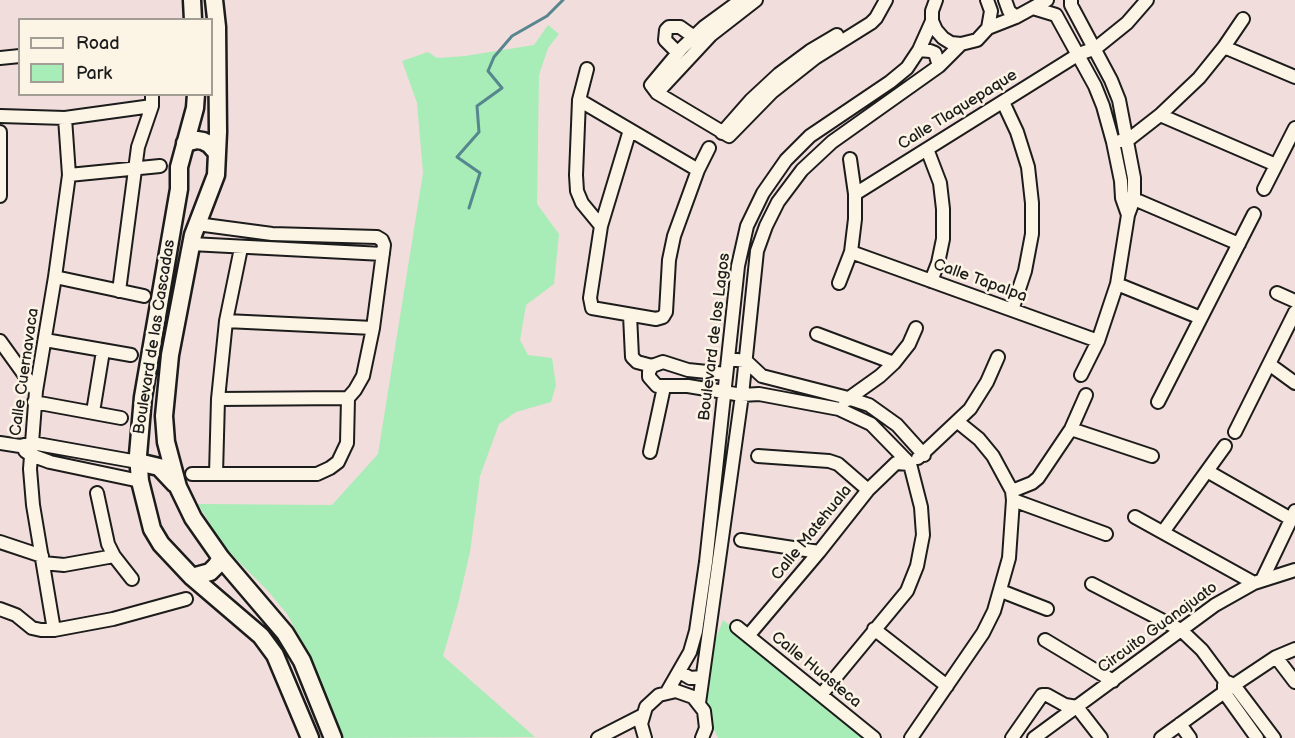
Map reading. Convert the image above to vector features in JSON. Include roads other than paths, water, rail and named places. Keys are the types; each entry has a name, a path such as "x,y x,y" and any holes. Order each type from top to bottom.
{"main road":[{"path":"192,0 193,18"},
{"name":"Boulevard de las Cascadas","path":"214,0 217,27 216,175 196,224 191,244 165,389 166,442 178,487 193,518 220,558 285,633 302,661 333,738"},
{"name":"Boulevard de las Cascadas","path":"196,96 195,108 179,167 179,189 143,397 138,462 140,481 152,529 161,544 192,577 261,636 275,655 310,738"},
{"path":"185,143 204,141 217,153"},
{"path":"179,189 192,196 208,193"},
{"path":"138,462 159,467 178,487"},
{"path":"192,577 210,572 220,558"}],"street":[{"path":"684,52 711,35 741,0"},
{"path":"756,0 730,13 694,37 657,93 729,136 772,92 815,58 871,23 886,0"},
{"path":"722,133 751,100 780,74 810,51 870,15 876,0"},
{"path":"987,0 991,11 988,28"},
{"path":"1005,0 1009,12 1016,17"},
{"path":"988,28 1016,17 1047,0"},
{"path":"1096,48 1127,22 1147,0"},
{"name":"Boulevard de los Lagos","path":"642,715 651,700 667,692 680,672 690,652 696,631 706,562 738,266 747,226 764,193 786,160 810,136 907,68 920,50 932,21 935,1"},
{"path":"1056,15 1071,2 1096,48 1119,100 1134,178 1128,198 1128,215 1117,284 1098,341 1081,375"},
{"path":"1033,8 1056,15 1079,54 1103,106 1121,181 1128,198 1239,244"},
{"path":"1113,142 1128,140 1160,115 1198,78 1224,47 1243,19"},
{"path":"932,21 943,38 951,43 961,44"},
{"path":"684,52 665,40 666,30 669,27 680,27 694,37"},
{"name":"Boulevard de los Lagos","path":"706,735 706,720 699,703 702,676 742,395 757,251 766,226 778,202 802,170 832,142 939,66 961,44 977,40 988,28"},
{"path":"1224,47 1295,77"},
{"name":"Calle Tlaquepaque","path":"855,194 1079,54 1096,48"},
{"path":"920,50 935,53 939,66"},
{"path":"0,58 18,56"},
{"path":"587,69 579,100 577,191 582,202 601,226"},
{"path":"0,116 65,118 152,100 138,147 119,291"},
{"path":"579,100 698,170"},
{"path":"1003,102 1017,132 1028,167 1032,203 1032,234 1025,271 1012,310"},
{"path":"1160,115 1276,165"},
{"name":"Calle Cuernavaca","path":"54,630 33,505 28,448 69,175 65,118"},
{"path":"1264,189 1295,128"},
{"path":"630,130 601,226 590,304 592,308 656,319 663,317 666,312 669,260 674,236 708,148"},
{"path":"0,132 0,196"},
{"path":"927,149 940,183 943,209 943,239 931,281"},
{"path":"839,283 850,252 855,219 855,194 850,159"},
{"path":"69,175 160,166"},
{"path":"1158,402 1254,214"},
{"path":"192,474 317,474 330,468 343,454 347,443 348,398 363,376 373,328 384,245 377,237 272,234 196,224"},
{"path":"270,250 272,234"},
{"path":"191,244 270,250 383,254"},
{"path":"216,474 218,399 226,321 241,248"},
{"name":"Calle Tapalpa","path":"850,252 1098,341"},
{"path":"55,277 144,296"},
{"path":"1117,284 1201,318"},
{"path":"1276,293 1295,301"},
{"path":"1234,432 1295,312"},
{"path":"630,315 632,357 637,362 652,366 663,362 688,370 726,374"},
{"path":"226,321 373,328"},
{"path":"839,409 848,398 880,376 894,363 909,344 916,328"},
{"path":"817,334 894,363"},
{"path":"45,340 131,355"},
{"path":"0,341 35,396 121,418"},
{"path":"93,412 103,351"},
{"name":"Calle Matehuala","path":"748,636 868,490 896,463 910,464 924,455 970,409 987,382 998,357"},
{"path":"728,359 746,361 762,376 869,405 897,425 924,455"},
{"path":"1269,364 1295,383"},
{"path":"652,366 649,377 657,386 688,386 742,395 759,394 839,409 871,424 910,464 921,507 923,535 917,566 907,591 820,694"},
{"path":"759,394 762,376"},
{"path":"793,400 797,386"},
{"path":"651,452 664,387"},
{"path":"1013,495 1038,478 1071,429 1086,395"},
{"path":"218,399 348,398"},
{"path":"911,738 983,633 994,611 1010,558 1013,495 993,456 979,439 958,422"},
{"path":"1071,429 1152,456"},
{"path":"0,443 138,462"},
{"path":"1162,532 1225,446"},
{"path":"28,448 50,462 140,481"},
{"path":"87,470 89,454"},
{"path":"758,456 829,461 843,468 868,490"},
{"path":"1135,517 1258,581 1293,515 1207,471"},
{"path":"97,494 108,544 114,556 132,579"},
{"path":"1013,495 1106,534"},
{"path":"741,540 819,552"},
{"path":"0,542 54,565 73,564 114,556"},
{"name":"Circuito Guanajuato","path":"1034,738 1215,605 1258,581 1295,570"},
{"path":"1092,584 1181,630 1202,650 1227,686 1257,738"},
{"path":"1001,591 1047,609"},
{"path":"0,609 16,615 32,628 54,630 113,619 186,599"},
{"name":"Calle Huasteca","path":"737,627 874,738"},
{"path":"874,629 947,686"},
{"path":"1046,640 1113,681"},
{"path":"1161,738 1227,686 1276,657 1295,649"},
{"path":"1276,657 1295,682"},
{"path":"680,672 690,678 702,676"},
{"path":"1227,686 1274,738"},
{"path":"667,692 685,693 699,703"},
{"path":"1012,738 1042,695 1047,695 1065,705 1077,707 1101,738"},
{"path":"598,738 621,733 642,715"},
{"path":"642,715 641,724 645,738"},
{"path":"1180,724 1190,738"}],"waterway":[{"path":"469,208 480,173 457,157 479,132 477,106 502,88 488,71 494,57 512,36 547,16 563,0"}]}
